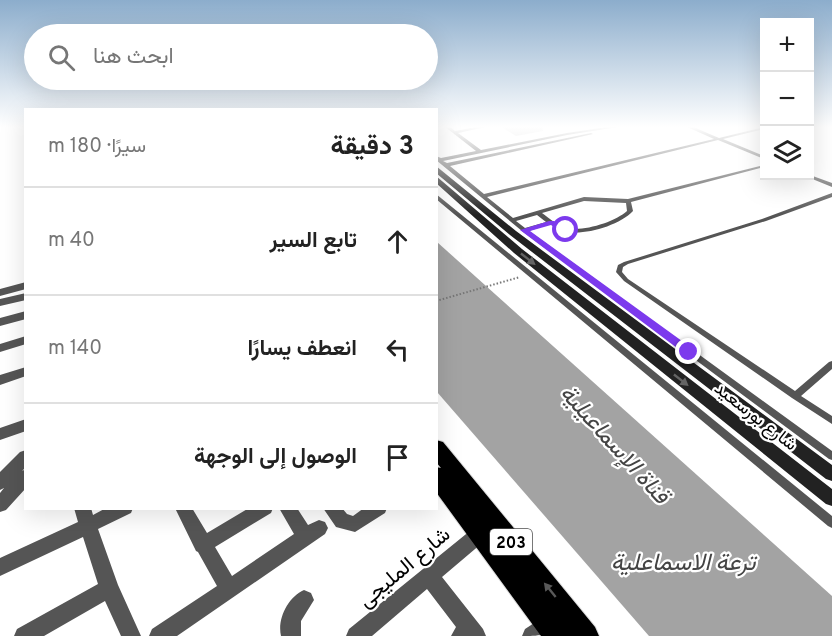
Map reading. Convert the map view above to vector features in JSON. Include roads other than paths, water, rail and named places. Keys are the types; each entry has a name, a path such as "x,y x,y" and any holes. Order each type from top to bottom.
{"main road":[{"name":"شارع بورسعيد","path":"440,162 513,233 832,474"},
{"name":"شارع بورسعيد","path":"438,180 518,251 832,499"},
{"name":"203","path":"438,450 586,636"},
{"name":"203","path":"438,477 482,532 546,632"}],"street":[{"path":"0,293 24,286"},
{"path":"0,303 24,297"},
{"path":"0,322 24,316"},
{"path":"0,348 24,341"},
{"path":"0,380 24,372"},
{"path":"0,434 24,426"},
{"path":"9,492 24,460"},
{"path":"9,492 24,478"},
{"path":"0,567 85,517 116,510"},
{"path":"184,510 228,590"},
{"path":"202,545 262,510"},
{"path":"159,636 312,533 289,510"},
{"path":"333,510 342,521 355,525 376,510"},
{"path":"85,517 110,588 131,636"},
{"name":"شارع المليجى","path":"356,636 482,532"},
{"path":"429,576 469,633"},
{"path":"24,636 110,588"},
{"path":"291,636 289,632 291,620 296,609 304,600"}],"lane":[{"path":"440,162 465,156"},
{"path":"440,162 484,156"},
{"path":"483,196 650,156"},
{"path":"440,162 524,230 832,456"},
{"path":"512,220 584,199 628,201 760,167"},
{"path":"814,178 832,186"},
{"path":"832,195 764,220 626,263 619,269 620,275 626,280 832,421"},
{"path":"438,198 832,523"},
{"path":"537,212 562,229 573,231 622,219 631,208 628,201"},
{"path":"524,230 552,222"},
{"path":"795,396 832,363"}],"water":[{"name":"ترعة الاسماعلية","path":"438,243 832,596 832,636 649,636 438,393"}],"water label":[{"name":"قناة الإسماعيلية","path":"615,444"}]}
